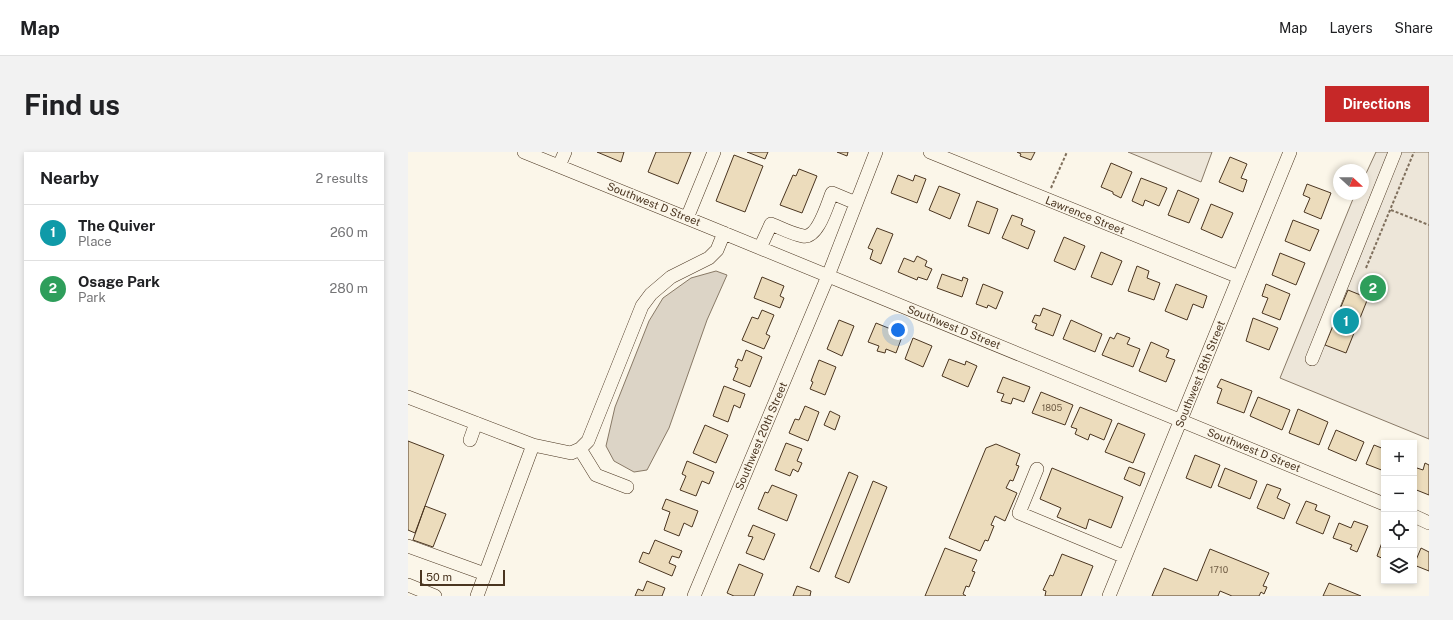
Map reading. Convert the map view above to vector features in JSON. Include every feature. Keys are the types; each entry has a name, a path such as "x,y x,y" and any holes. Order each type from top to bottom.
{"street":[{"name":"Southwest D Street","path":"524,152 1381,503"},
{"path":"559,166 565,152"},
{"path":"687,218 714,152"},
{"path":"828,276 876,152"},
{"name":"Lawrence Street","path":"930,152 1239,277"},
{"name":"Southwest 18th Street","path":"1109,596 1290,152"},
{"path":"1312,359 1395,152"},
{"path":"760,248 771,224 803,236 810,236 814,233 832,193 856,202"},
{"path":"408,397 533,445 571,453 580,449 588,441 642,306 651,294 671,277 709,258 718,250 724,233"},
{"name":"Southwest 20th Street","path":"694,596 828,276"},
{"path":"470,440 476,423"},
{"path":"477,596 533,445"},
{"path":"580,449 596,475 627,487"},
{"path":"1037,469 1019,513 1125,557"},
{"path":"1417,517 1429,523"},
{"path":"408,546 485,574"},
{"path":"408,585 435,596"}],"path":[{"path":"1047,199 1067,152"},
{"path":"1366,268 1414,152"},
{"path":"1391,210 1429,225"}],"shaded area":[{"path":"1128,152 1212,152 1201,182"},
{"path":"1376,152 1429,152 1429,439 1280,378 1353,200 1369,200 1369,167"},
{"path":"716,271 727,275 707,320 669,428 647,470 634,472 614,461 606,446 615,407 649,321 663,298 691,278"}],"building":[{"path":"597,152 624,152 621,162"},
{"path":"656,152 691,152 678,184 648,172"},
{"path":"747,152 768,152 765,159"},
{"path":"837,152 848,152 847,156"},
{"path":"1017,152 1035,152 1031,160 1020,156 1021,154"},
{"path":"734,155 763,166 745,212 716,201"},
{"path":"1230,157 1247,164 1241,178 1247,180 1243,192 1219,182"},
{"path":"1111,163 1132,172 1121,198 1113,194 1113,192 1101,187"},
{"path":"799,169 817,176 802,213 780,205 793,175 796,176"},
{"path":"898,175 913,181 915,175 926,179 917,203 891,193"},
{"path":"1141,178 1167,188 1159,206 1145,200 1143,206 1132,201"},
{"path":"1307,184 1331,193 1321,219 1304,212 1310,198 1303,195"},
{"path":"939,186 960,194 950,219 929,210"},
{"path":"1178,190 1199,199 1189,223 1168,215"},
{"path":"977,201 998,209 989,234 968,226"},
{"path":"1211,204 1233,213 1222,238 1201,229"},
{"path":"1012,215 1023,219 1021,225 1035,231 1028,249 1002,238"},
{"path":"1293,220 1319,230 1310,251 1285,241"},
{"path":"877,228 893,234 881,264 870,259 873,250 868,248"},
{"path":"1064,237 1085,246 1075,270 1054,261"},
{"path":"1101,252 1122,261 1112,285 1091,277"},
{"path":"1280,253 1305,263 1296,285 1272,275"},
{"path":"917,256 927,261 925,266 932,269 927,280 918,277 917,280 898,272 904,258 914,262"},
{"path":"1137,266 1149,271 1147,278 1160,283 1154,300 1128,291"},
{"path":"942,274 962,281 963,277 968,279 962,297 937,288"},
{"path":"762,277 784,286 780,296 784,298 780,308 754,298"},
{"path":"983,284 1003,292 996,309 988,305 987,308 976,304"},
{"path":"1176,284 1207,296 1203,308 1193,304 1187,320 1165,311"},
{"path":"1266,284 1290,294 1280,320 1262,313 1268,298 1262,296"},
{"path":"1348,290 1368,298 1346,353 1325,345"},
{"path":"1043,308 1061,315 1053,336 1035,329 1037,324 1032,322 1035,315 1040,316"},
{"path":"762,310 774,315 766,334 770,336 764,349 742,340 752,317 758,319"},
{"path":"1253,318 1278,328 1269,350 1246,341"},
{"path":"839,320 854,326 842,356 827,349"},
{"path":"1071,320 1102,334 1095,352 1063,339"},
{"path":"876,323 903,334 896,353 886,349 885,353 877,351 879,346 868,342"},
{"path":"1117,333 1130,338 1127,344 1140,349 1133,367 1102,355 1110,337 1114,339"},
{"path":"913,338 932,346 923,367 905,359"},
{"path":"1151,342 1169,350 1166,357 1175,360 1166,382 1139,371"},
{"path":"746,350 762,357 750,387 733,380 738,368 735,367 738,359 742,361"},
{"path":"949,359 965,365 966,361 977,366 968,387 942,376"},
{"path":"819,360 836,367 825,395 810,389 813,382 811,381"},
{"path":"1003,377 1030,387 1024,402 1013,398 1011,404 1001,401 1004,394 997,392"},
{"path":"1221,379 1252,391 1244,413 1217,403 1222,389 1217,387"},
{"path":"724,386 745,394 740,408 734,405 728,422 713,416"},
{"path":"1041,392 1073,405 1065,425 1032,413"},
{"path":"1258,397 1290,410 1282,430 1250,416"},
{"path":"805,406 819,412 808,441 789,433 795,419 799,420"},
{"path":"1080,407 1112,420 1104,440 1090,434 1088,440 1075,434 1077,429 1071,427"},
{"path":"1298,409 1328,422 1319,445 1289,433"},
{"path":"830,411 840,416 835,430 824,425"},
{"path":"1118,423 1145,434 1133,463 1105,452"},
{"path":"705,425 728,435 716,463 693,453"},
{"path":"1336,430 1364,442 1356,461 1328,449"},
{"path":"408,441 444,455 415,533 408,530"},
{"path":"786,443 802,449 797,461 802,463 798,472 793,469 790,476 775,470"},
{"path":"996,444 1020,454 1016,465 1019,466 1013,481 1010,480 1006,488 1017,493 1005,521 995,516 991,525 994,526 988,541 985,540 980,551 949,538 986,448"},
{"path":"1374,445 1381,448 1381,470 1366,464"},
{"path":"1195,455 1220,465 1211,488 1186,478"},
{"path":"687,461 714,472 709,484 702,481 696,496 680,490 686,476 682,474"},
{"path":"1425,463 1429,465 1429,495 1417,490 1417,468 1423,470"},
{"path":"1129,467 1145,473 1140,486 1124,479"},
{"path":"1052,468 1123,497 1111,528 1089,519 1086,529 1057,517 1061,508 1040,499"},
{"path":"1225,468 1257,481 1250,499 1218,486"},
{"path":"849,472 858,476 819,572 810,568"},
{"path":"873,481 887,487 849,583 835,577"},
{"path":"1267,484 1281,489 1277,498 1290,504 1284,519 1257,508"},
{"path":"772,485 797,495 787,521 758,509 765,492 768,493"},
{"path":"666,499 698,511 692,527 684,523 679,536 664,530 670,512 662,509"},
{"path":"1306,501 1317,505 1315,510 1330,516 1323,534 1296,523"},
{"path":"425,506 446,514 433,547 413,540"},
{"path":"1354,521 1368,526 1357,552 1350,549 1352,545 1333,538 1339,523 1351,528"},
{"path":"753,525 775,534 764,560 746,553 753,537 748,536"},
{"path":"655,540 682,551 679,558 672,556 669,563 676,566 672,576 639,562 643,552 649,554"},
{"path":"1381,545 1381,558 1377,556"},
{"path":"945,548 977,560 972,571 975,572 969,587 966,586 963,594 966,596 925,596"},
{"path":"1421,548 1429,552 1429,571 1417,566 1417,558"},
{"path":"1210,549 1269,573 1263,586 1267,587 1264,594 1261,592 1259,596 1232,596 1220,591 1218,596 1152,596 1164,568 1197,581"},
{"path":"1062,554 1093,566 1081,596 1045,596 1046,591 1043,590 1050,575 1053,576"},
{"path":"739,564 763,574 754,596 734,596 727,593"},
{"path":"647,581 665,588 662,596 635,596 638,589 643,591"},
{"path":"1329,583 1361,596 1323,596"},
{"path":"797,586 811,591 810,596 793,596"}],"place":[{"name":"Osage Park","path":"1373,288"},
{"name":"The Quiver","path":"1346,321"}]}
